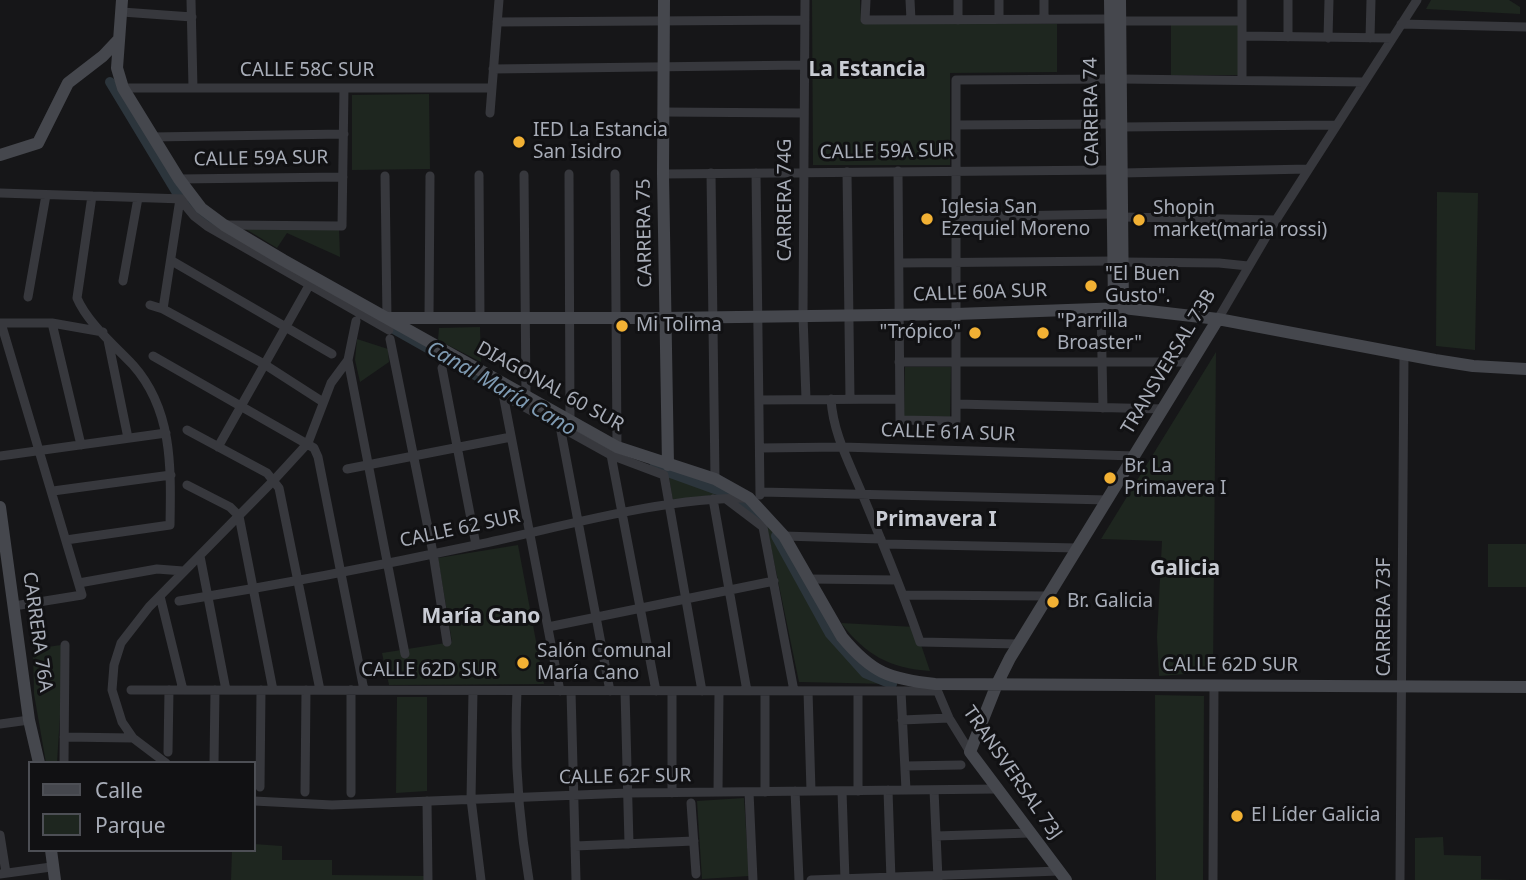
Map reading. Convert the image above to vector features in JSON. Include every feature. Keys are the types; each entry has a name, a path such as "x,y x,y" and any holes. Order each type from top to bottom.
{"street":[{"path":"191,0 193,88"},
{"path":"490,113 499,0"},
{"name":"CARRERA 75","path":"664,0 666,470 702,691"},
{"name":"CARRERA 74G","path":"805,0 803,316 806,399"},
{"path":"866,0 865,20 1242,21"},
{"path":"911,0 911,20"},
{"path":"958,0 958,20"},
{"path":"999,0 999,19"},
{"path":"1044,0 1044,19"},
{"name":"CARRERA 74","path":"1110,0 1115,20 1118,262 1113,308"},
{"name":"CARRERA 74","path":"1115,20 1120,0"},
{"path":"1242,0 1242,80"},
{"path":"1288,0 1288,37"},
{"path":"1328,38 1329,0"},
{"path":"1370,38 1371,0"},
{"name":"TRANSVERSAL 73B","path":"970,752 996,684 1019,644 1164,409 1276,220 1417,0"},
{"path":"123,88 117,68 122,6 192,17"},
{"path":"497,22 805,20"},
{"path":"1401,24 1526,27"},
{"path":"1242,36 1392,38"},
{"path":"0,155 38,143 68,83 120,39"},
{"path":"493,69 804,65"},
{"path":"898,171 900,420 956,421 956,80 1364,82"},
{"name":"CALLE 58C SUR","path":"123,88 492,88"},
{"name":"DIAGONAL 60 SUR","path":"123,88 179,179 194,216 207,226 312,281"},
{"path":"223,225 342,226 344,88"},
{"path":"663,112 804,113"},
{"path":"956,125 1336,125"},
{"path":"152,137 344,134"},
{"name":"CALLE 59A SUR","path":"663,174 1308,169"},
{"path":"847,172 850,399"},
{"path":"711,173 715,479"},
{"path":"756,173 760,448 755,497 784,536 842,637 874,668 887,676 936,687"},
{"path":"569,174 569,318 565,423 578,522 610,691"},
{"path":"615,174 614,451 622,513 656,691"},
{"path":"480,175 480,318"},
{"path":"524,175 526,396"},
{"path":"385,176 389,329 433,553 447,642"},
{"path":"426,340 429,318 430,176"},
{"name":"CALLE 59A SUR","path":"179,179 343,177"},
{"path":"0,193 187,199 163,309"},
{"path":"28,297 46,195"},
{"path":"66,540 170,525 171,475 166,433 154,394 77,298 92,196"},
{"path":"124,281 138,198"},
{"name":"DIAGONAL 60 SUR","path":"187,199 223,225 389,329 426,340 526,396 565,423 614,451 666,470 715,479 755,497"},
{"path":"956,217 1117,216 1276,220"},
{"path":"172,261 332,354"},
{"path":"899,263 1118,262 1219,263 1248,266"},
{"path":"218,447 312,281"},
{"path":"150,305 163,309 264,364 323,402"},
{"path":"1103,408 1102,362 1113,308"},
{"name":"CALLE 60A SUR","path":"389,329 429,318 849,316 1113,308 1218,319 1473,366 1526,369"},
{"path":"356,320 348,360 405,654"},
{"path":"14,606 82,595 1,323 52,323 105,336"},
{"path":"52,323 80,445"},
{"path":"105,336 128,438"},
{"name":"CARRERA 73F","path":"1400,880 1404,355"},
{"path":"153,356 308,443 318,457 364,690"},
{"path":"163,761 133,738 122,722 113,698 114,665 121,643 183,571 308,443 335,375 348,360"},
{"path":"899,362 1192,362"},
{"path":"442,368 476,545"},
{"path":"501,382 560,691"},
{"name":"DIAGONAL 60 SUR","path":"503,396 565,423"},
{"path":"831,399 832,417 842,447 882,541 920,642 1019,644"},
{"path":"760,400 900,399"},
{"path":"956,404 1164,409"},
{"path":"187,430 267,473 279,488 320,690"},
{"path":"0,456 166,433"},
{"path":"347,469 511,437"},
{"name":"CALLE 61A SUR","path":"760,448 842,447 1135,456"},
{"path":"53,491 171,475"},
{"path":"187,485 230,507 239,516 273,690"},
{"name":"CALLE 62 SUR","path":"179,601 476,545 622,513 713,499 862,493 1108,500"},
{"path":"724,498 763,527 794,691"},
{"path":"713,499 747,691"},
{"name":"CARRERA 76A","path":"0,507 5,578 14,606 29,719 40,761"},
{"path":"784,536 1078,548"},
{"path":"200,556 226,690"},
{"path":"79,583 157,569 183,571"},
{"path":"809,579 897,580"},
{"path":"548,627 774,581"},
{"path":"903,595 1049,596"},
{"path":"160,596 183,690"},
{"path":"64,761 65,645"},
{"name":"CALLE 62D SUR","path":"131,690 901,691 996,684 1526,687"},
{"path":"1213,880 1214,685"},
{"name":"TRANSVERSAL 73J","path":"936,687 948,718 970,752 1062,876"},
{"path":"168,752 169,690"},
{"path":"214,761 215,690"},
{"path":"260,787 261,690"},
{"path":"305,792 306,690"},
{"path":"351,690 351,793"},
{"path":"473,691 471,799 481,880"},
{"path":"517,691 517,797 529,880"},
{"path":"571,691 576,880"},
{"path":"625,691 629,844"},
{"path":"672,691 672,793"},
{"path":"718,792 719,691"},
{"path":"765,691 765,792"},
{"path":"808,691 811,791"},
{"path":"858,691 858,791"},
{"path":"901,691 906,790"},
{"path":"902,720 948,718"},
{"path":"0,723 29,719"},
{"path":"65,737 133,738"},
{"path":"905,766 961,765"},
{"name":"CALLE 62F SUR","path":"256,801 332,805 628,793 998,789"},
{"path":"888,790 891,878"},
{"path":"934,790 938,877"},
{"path":"842,791 845,879"},
{"path":"749,792 753,880"},
{"path":"795,792 799,880"},
{"path":"427,801 428,880"},
{"path":"691,803 696,874"},
{"path":"936,836 1030,833"},
{"path":"0,835 3,874 53,874 51,852"},
{"path":"575,846 694,841"},
{"path":"811,880 1062,876"}],"green space":[{"path":"812,0 860,0 861,23 1057,24 1057,72 950,73 950,165 813,165"},
{"path":"1431,0 1509,0 1520,7 1520,14 1426,9"},
{"path":"1171,25 1238,25 1238,75 1171,75"},
{"path":"429,94 430,169 352,170 352,95"},
{"path":"1437,192 1478,193 1475,350 1436,346"},
{"path":"244,228 339,228 340,257 287,233 277,248"},
{"path":"480,327 481,362 438,340 439,328"},
{"path":"357,339 388,349 389,362 360,382 355,360"},
{"path":"1216,352 1213,672 1159,676 1157,637 1162,541 1101,539"},
{"path":"905,367 951,367 950,417 904,416"},
{"path":"668,472 726,493 673,501"},
{"path":"765,518 830,634 865,673 892,684 799,682"},
{"path":"1488,544 1526,544 1526,587 1488,587"},
{"path":"518,545 544,684 389,685 382,653 452,642 438,558"},
{"path":"841,623 915,627 930,671 902,667 880,658 860,644"},
{"path":"61,645 57,761 46,761 34,694 33,649"},
{"path":"1155,695 1204,696 1203,880 1156,880"},
{"path":"397,697 427,697 427,791 396,793"},
{"path":"744,798 749,876 702,879 697,801"},
{"path":"1443,837 1444,855 1481,856 1481,879 1511,880 1415,880 1415,838"},
{"path":"256,844 282,846 282,860 332,860 332,875 428,876 428,880 231,880 232,852 256,852"}],"waterway":[{"name":"Canal María Cano","path":"110,82 177,193 214,226"},
{"name":"Canal María Cano","path":"383,323 512,396"},
{"name":"Canal María Cano","path":"654,467 726,493 763,517"},
{"name":"Canal María Cano","path":"776,536 830,634 865,673 892,684"}],"place":[{"name":"IED La Estancia San Isidro","path":"519,142"},
{"name":"Iglesia San Ezequiel Moreno","path":"927,219"},
{"name":"Shopin market(maria rossi)","path":"1139,220"},
{"name":"\"El Buen Gusto\".","path":"1091,286"},
{"name":"Mi Tolima","path":"622,326"},
{"name":"\"Trópico\"","path":"975,333"},
{"name":"\"Parrilla Broaster\"","path":"1043,333"},
{"name":"Br. La Primavera I","path":"1110,478"},
{"name":"Br. Galicia","path":"1053,602"},
{"name":"Salón Comunal María Cano","path":"523,663"},
{"name":"El Líder Galicia","path":"1237,816"}],"district":[{"name":"La Estancia","path":"867,70"},
{"name":"Primavera I","path":"936,520"},
{"name":"Galicia","path":"1185,569"},
{"name":"María Cano","path":"481,617"}]}
